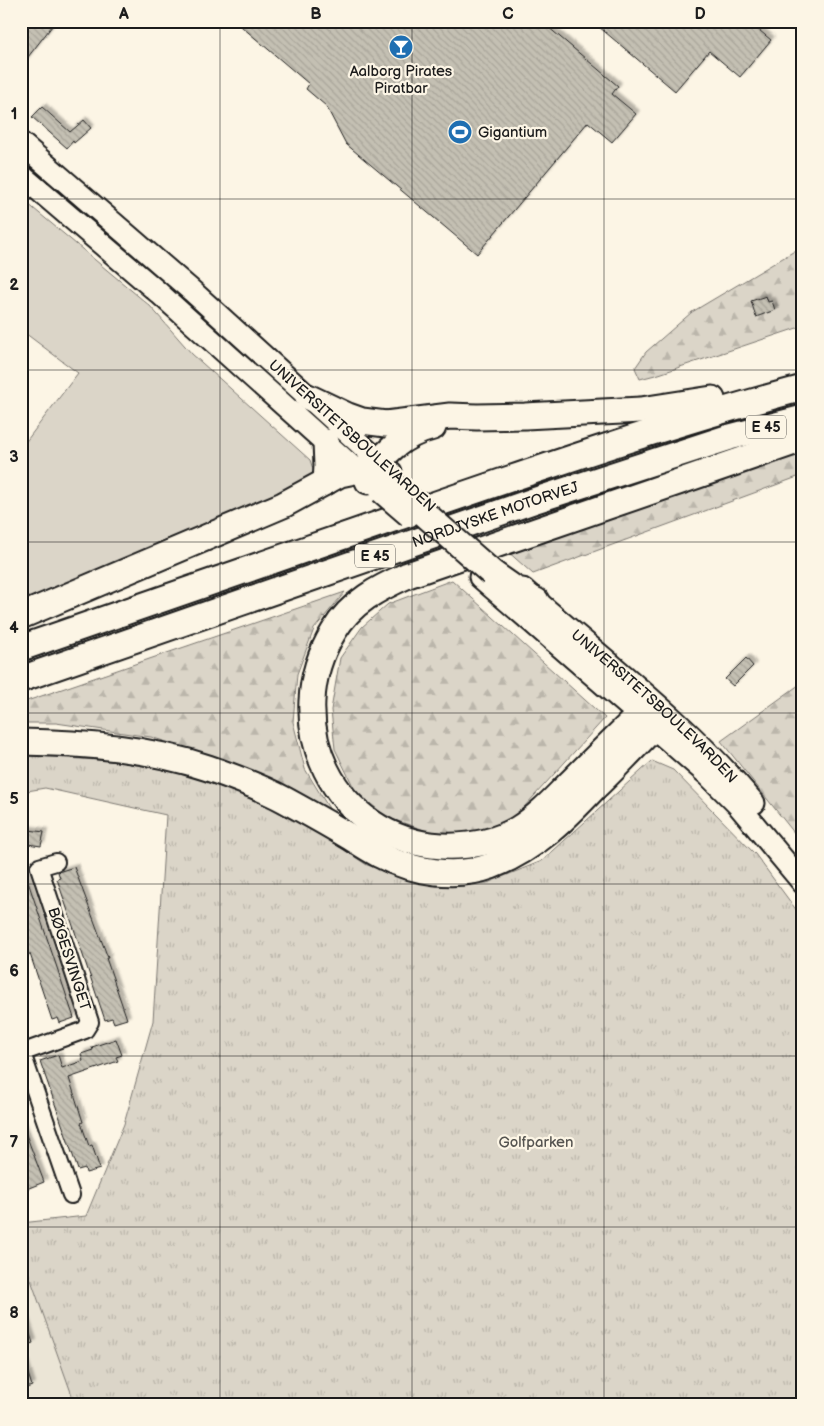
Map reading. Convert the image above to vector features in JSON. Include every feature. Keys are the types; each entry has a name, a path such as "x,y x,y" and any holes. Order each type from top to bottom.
{"highway":[{"path":"308,397 348,416 377,423 396,424 450,416 476,418 641,410 803,383"},
{"name":"NORDJYSKE MOTORVEJ","path":"21,648 642,434 727,408 803,388"},
{"path":"379,478 389,450 400,442 420,430 476,418"},
{"name":"NORDJYSKE MOTORVEJ","path":"21,679 533,501 730,437 803,418"},
{"path":"646,721 543,811 518,829 489,841 458,846 428,845 398,837 370,822 347,801 329,776 316,748 311,717 312,686 320,657 335,629 355,606 380,587 408,575 803,439"},
{"path":"326,442 328,466 326,482"},
{"path":"21,616 283,505 340,474 379,478 491,573 525,596 536,601"},
{"path":"21,742 63,743 123,749 168,757 208,768 283,799 381,856 413,868 436,872 461,872 489,867 520,853 560,824 646,721"}],"main road":[{"name":"UNIVERSITETSBOULEVARDEN","path":"21,143 192,291 308,397 379,478"},
{"name":"UNIVERSITETSBOULEVARDEN","path":"21,175 159,293 326,442 379,478"},
{"name":"UNIVERSITETSBOULEVARDEN","path":"491,573 646,721 707,774 738,805 803,883"},
{"name":"UNIVERSITETSBOULEVARDEN","path":"536,601 654,702 701,746 749,796 803,863"}],"street":[{"name":"BØGESVINGET","path":"56,862 39,868 90,1022 85,1030 22,1053 71,1195"}],"shaded area":[{"path":"21,1252 73,1398 72,1405 21,1405"}],"green space":[{"path":"21,198 150,306 192,354 310,460 314,472 305,482 21,604 21,448 78,373 21,330"},
{"path":"803,246 803,326 640,379 635,368 646,352 692,312"},
{"path":"803,452 803,475 533,574 506,550"},
{"path":"452,580 605,718 515,817 477,833 436,834 386,817 355,790 335,749 331,710 340,658 362,627 388,604"},
{"path":"345,592 314,629 297,674 293,722 305,769 330,810 244,767 151,737 56,723 21,723 21,703"},
{"path":"803,682 803,844 721,741"},
{"name":"Golfparken","path":"21,755 112,761 188,773 287,812 367,865 436,886 487,883 542,861 652,761 673,770 755,854 803,919 803,1405 72,1405 73,1398 21,1252 21,1223 86,1216 124,1124 153,1021 166,815 45,788 21,792"}],"building":[{"path":"28,21 56,21 21,66 21,30"},
{"name":"Gigantium","path":"235,21 541,21 618,86 612,94 636,114 612,142 588,122 477,254 346,144 326,106 306,89 309,84"},
{"path":"592,21 748,21 771,40 740,77 709,51 675,91"},
{"path":"42,107 70,132 84,120 91,128 74,143 73,141 67,148 32,117"},
{"path":"766,296 768,302 772,301 775,310 756,317 751,301"},
{"path":"746,658 753,666 733,686 725,679"},
{"path":"21,829 44,832 41,846 21,843"},
{"path":"74,867 108,958 106,958 127,1019 114,1023 112,1018 105,1020 57,879 60,878 58,872"},
{"path":"24,870 74,1018 60,1023 58,1018 52,1020 30,954 28,954 21,934 21,871"},
{"path":"116,1039 122,1055 116,1057 118,1061 69,1078 83,1122 81,1123 89,1146 92,1145 100,1169 86,1173 85,1168 78,1170 40,1061 58,1055 62,1068 83,1061 81,1054 93,1050 92,1047"},
{"path":"22,1124 44,1182 24,1190 21,1183"},
{"path":"23,1314 33,1343 21,1347 21,1315"},
{"path":"21,1358 23,1358 32,1386 21,1390"}],"place":[{"name":"Aalborg Pirates Piratbar","path":"401,47"},
{"name":"Gigantium","path":"460,132"}]}
